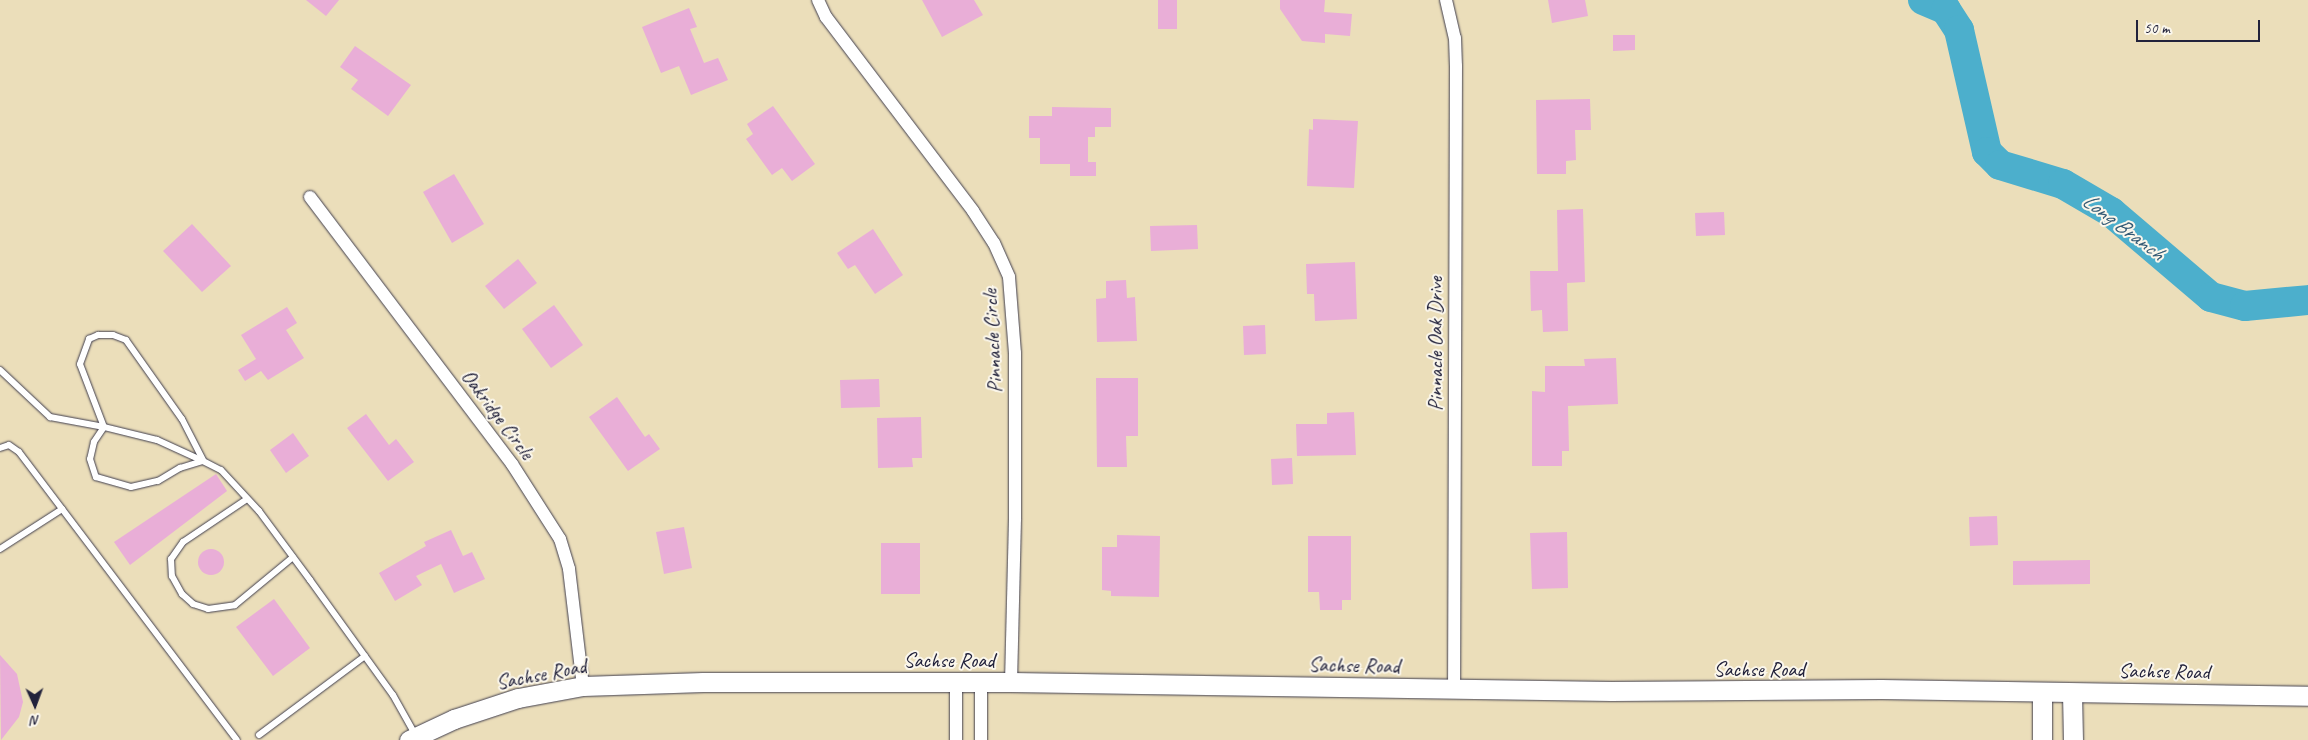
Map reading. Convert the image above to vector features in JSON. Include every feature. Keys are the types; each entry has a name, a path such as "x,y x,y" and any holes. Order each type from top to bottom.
{"main road":[{"name":"Sachse Road","path":"413,738 454,719 518,698 583,686 703,682 1011,682 1454,689 2042,692 2308,696"},
{"path":"2042,692 2042,740"},
{"path":"2072,693 2073,740"}],"street":[{"name":"Pinnacle Circle","path":"818,0 826,17 973,212 994,243 1009,277 1015,353 1016,519 1011,682"},
{"name":"Pinnacle Oak Drive","path":"1446,0 1455,38 1456,66 1454,689"},
{"name":"Oakridge Circle","path":"310,197 512,464 560,539 569,569 583,686"},
{"path":"981,682 981,740"},
{"path":"956,683 956,740"}],"lane":[{"path":"104,427 80,364 89,339 98,334 113,335 126,340 147,366 182,419 203,461"},
{"path":"0,370 50,417 104,427 157,440 221,470 247,499 293,557 393,695 413,738"},
{"path":"104,427 94,442 90,459 96,477 131,487 158,481 180,468 203,461"},
{"path":"0,448 9,445 19,452 237,740"},
{"path":"247,499 184,542 171,559 172,576 182,594 192,604 208,609 235,605 293,557"},
{"path":"0,549 62,510"},
{"path":"259,735 365,656"}],"building":[{"path":"306,0 339,0 326,16"},
{"path":"922,0 974,0 983,15 942,37"},
{"path":"1158,0 1177,0 1177,29 1158,29"},
{"path":"1280,0 1325,0 1324,12 1352,14 1350,36 1325,34 1325,43 1302,41 1280,9"},
{"path":"1548,0 1585,0 1588,16 1552,23"},
{"path":"689,8 697,27 690,29 704,63 718,58 728,80 691,95 679,66 661,73 642,27"},
{"path":"1613,35 1635,35 1635,50 1613,51"},
{"path":"355,46 411,85 388,116 351,89 358,80 340,67"},
{"path":"1590,99 1591,130 1575,130 1576,160 1566,161 1566,174 1537,174 1536,100"},
{"path":"773,106 815,164 792,181 782,168 772,175 746,139 753,134 747,124"},
{"path":"1052,107 1111,108 1111,127 1095,127 1095,137 1088,137 1088,162 1096,162 1096,176 1070,176 1070,164 1040,164 1040,138 1029,138 1029,116 1052,116"},
{"path":"1313,119 1358,121 1354,188 1307,186 1309,129 1313,130"},
{"path":"454,174 484,224 452,243 423,192"},
{"path":"1583,209 1585,282 1567,283 1568,331 1543,332 1542,310 1531,311 1530,271 1558,271 1557,210"},
{"path":"1724,212 1725,235 1696,236 1695,213"},
{"path":"192,224 231,266 202,292 163,251"},
{"path":"1197,225 1198,249 1151,251 1150,226"},
{"path":"873,229 903,275 875,294 855,265 848,269 837,253"},
{"path":"518,259 537,283 504,309 485,286"},
{"path":"1355,262 1357,319 1315,321 1314,294 1307,294 1306,264"},
{"path":"1126,280 1127,298 1135,297 1137,341 1097,342 1096,299 1106,298 1106,281"},
{"path":"554,305 583,345 551,368 522,329"},
{"path":"287,307 297,323 286,330 304,358 268,380 261,371 245,381 238,370 256,359 241,335"},
{"path":"1265,325 1266,354 1244,355 1243,326"},
{"path":"1616,358 1618,404 1568,406 1569,451 1562,451 1562,466 1532,466 1532,391 1545,392 1545,366 1585,366 1584,359"},
{"path":"1096,378 1138,378 1138,436 1126,436 1127,467 1097,467"},
{"path":"879,379 880,407 841,408 840,380"},
{"path":"617,397 645,437 649,434 660,449 628,471 589,417"},
{"path":"1354,412 1356,455 1297,456 1296,424 1327,424 1327,413"},
{"path":"366,414 389,445 396,439 414,462 388,481 347,428"},
{"path":"921,417 922,458 912,458 913,467 878,468 877,418"},
{"path":"293,433 309,456 286,473 270,450"},
{"path":"1292,458 1293,484 1272,485 1271,459"},
{"path":"216,474 227,491 130,565 114,542"},
{"path":"1997,516 1998,545 1970,546 1969,517"},
{"path":"684,527 692,568 664,574 656,532"},
{"path":"451,530 463,556 472,552 485,579 454,593 441,564 416,576 422,585 395,601 379,573 426,546 424,542"},
{"path":"1567,532 1568,588 1532,589 1530,533"},
{"path":"1117,535 1160,536 1159,597 1111,596 1111,591 1102,590 1102,547 1117,547"},
{"path":"1308,536 1351,536 1351,600 1342,600 1342,610 1320,610 1319,592 1308,592"},
{"path":"881,543 920,543 920,594 881,594"},
{"path":"211,549 220,553 224,562 220,571 211,575 202,571 198,562 202,553"},
{"path":"2090,560 2090,584 2013,585 2013,561"},
{"path":"274,599 310,648 273,676 236,627"},
{"path":"0,655 17,674 23,702 19,717 1,740"}],"waterway":[{"name":"Long Branch","path":"1923,0 1946,10 1959,30 1987,152 2000,165 2063,184 2111,212 2211,297 2245,306 2308,300"}]}
